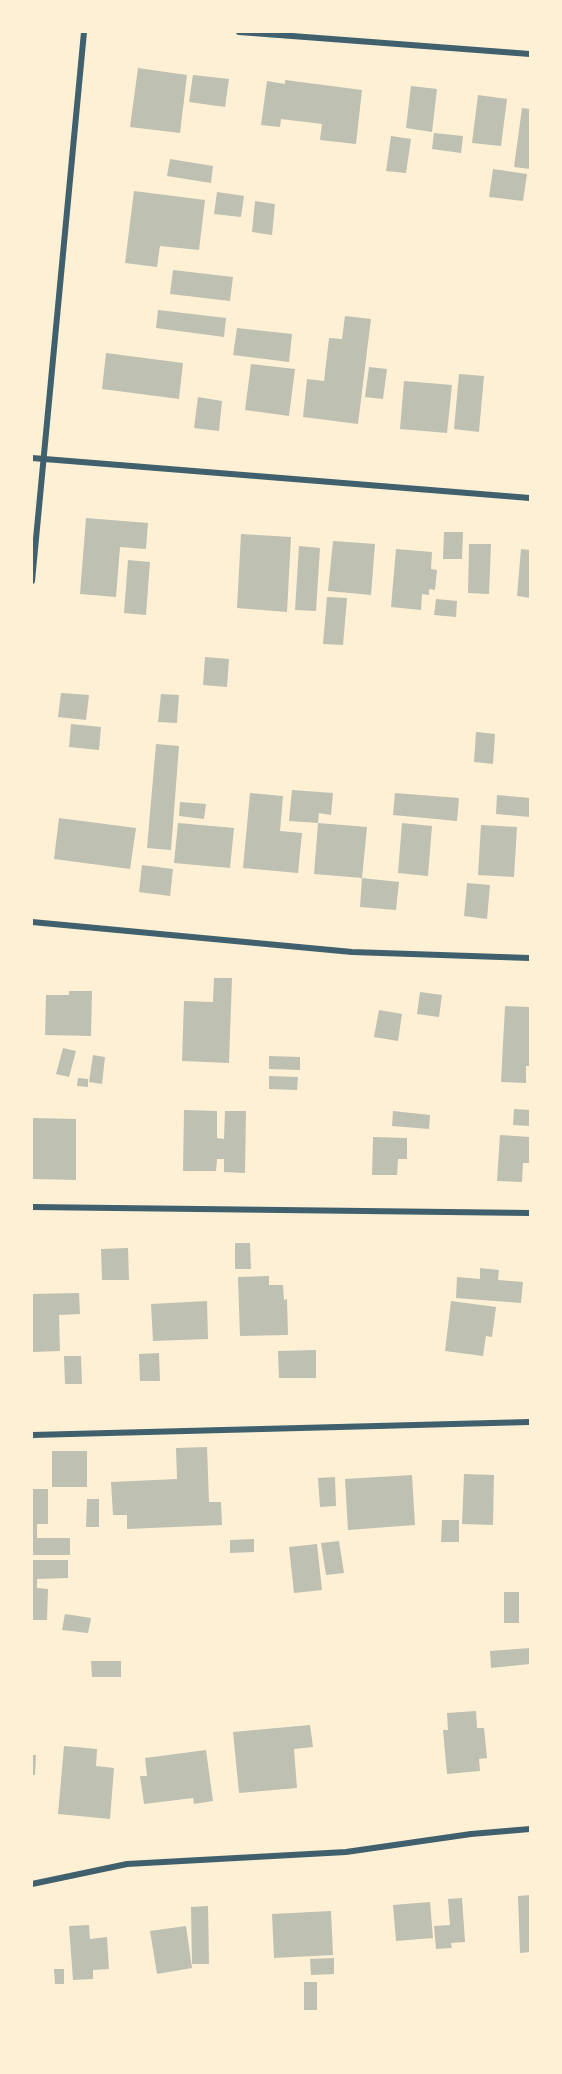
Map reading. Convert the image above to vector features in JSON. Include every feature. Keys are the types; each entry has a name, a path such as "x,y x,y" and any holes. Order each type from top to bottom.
{"street":[{"path":"32,581 84,32"},
{"path":"239,32 531,54"},
{"path":"32,458 531,498"},
{"path":"32,922 352,952 531,958"},
{"path":"32,1207 531,1214"},
{"path":"32,1435 531,1422"},
{"path":"32,1884 127,1864 346,1852 471,1834 531,1829"}],"building":[{"path":"138,68 187,75 180,133 130,127"},
{"path":"193,75 229,79 225,107 189,102"},
{"path":"285,80 362,90 356,144 320,140 322,124 281,119 280,127 261,125 267,81 285,84"},
{"path":"411,86 437,89 432,132 406,128"},
{"path":"478,95 507,99 501,146 472,143"},
{"path":"522,108 530,109 530,169 514,167"},
{"path":"434,133 463,136 461,153 432,149"},
{"path":"391,136 411,139 406,173 386,171"},
{"path":"170,159 213,166 211,183 167,176"},
{"path":"493,169 527,174 523,201 489,197"},
{"path":"134,191 205,200 199,250 160,246 157,267 125,263"},
{"path":"217,192 244,196 241,217 214,214"},
{"path":"255,201 275,204 272,235 252,232"},
{"path":"173,270 233,277 230,301 170,294"},
{"path":"158,310 226,318 224,337 156,328"},
{"path":"345,316 371,319 358,424 303,417 307,379 324,381 329,338 342,339"},
{"path":"237,328 292,334 289,362 233,355"},
{"path":"106,353 183,363 179,399 102,389"},
{"path":"251,364 295,369 289,416 245,410"},
{"path":"369,367 387,369 383,399 365,397"},
{"path":"459,374 484,376 479,432 454,429"},
{"path":"404,381 452,385 447,433 400,429"},
{"path":"198,397 222,401 219,431 194,428"},
{"path":"86,518 148,523 146,549 120,547 116,597 80,594"},
{"path":"444,532 463,532 462,559 443,559"},
{"path":"241,534 291,537 287,612 237,608"},
{"path":"333,541 375,544 371,595 328,591"},
{"path":"469,544 491,544 489,594 468,593"},
{"path":"299,546 320,548 316,611 295,610"},
{"path":"396,549 432,552 431,569 437,570 435,590 429,589 429,595 422,594 421,610 391,607"},
{"path":"521,549 530,550 530,598 517,596"},
{"path":"128,560 150,562 146,615 124,613"},
{"path":"327,597 347,598 343,645 323,644"},
{"path":"436,599 457,601 456,617 434,615"},
{"path":"205,657 229,659 227,687 203,685"},
{"path":"61,693 89,695 86,720 58,717"},
{"path":"161,694 179,695 177,723 158,722"},
{"path":"71,724 101,727 99,750 69,747"},
{"path":"476,732 495,734 493,764 474,762"},
{"path":"156,744 179,746 171,850 147,848"},
{"path":"292,790 333,793 331,815 319,813 318,823 289,821"},
{"path":"250,793 283,796 280,831 302,833 298,873 243,868"},
{"path":"395,793 459,798 457,821 393,815"},
{"path":"497,795 530,798 530,817 496,814"},
{"path":"180,802 206,804 204,819 179,816"},
{"path":"59,818 136,828 130,869 54,859"},
{"path":"178,823 234,828 230,868 174,863"},
{"path":"318,823 367,827 362,878 314,874"},
{"path":"402,823 432,826 428,876 398,873"},
{"path":"481,825 517,827 514,877 478,875"},
{"path":"142,865 173,869 170,896 139,892"},
{"path":"362,878 399,882 396,910 360,907"},
{"path":"467,883 490,885 487,919 464,916"},
{"path":"214,978 232,978 229,1063 182,1061 184,1001 213,1002"},
{"path":"69,991 92,991 91,1036 45,1035 46,995 69,995"},
{"path":"420,992 442,995 439,1017 417,1014"},
{"path":"505,1006 530,1007 530,1066 526,1066 526,1083 501,1082"},
{"path":"379,1010 402,1014 398,1041 374,1037"},
{"path":"63,1048 76,1051 69,1077 56,1074"},
{"path":"93,1055 105,1057 102,1084 89,1082"},
{"path":"269,1056 300,1057 300,1070 269,1069"},
{"path":"269,1076 298,1077 297,1090 269,1089"},
{"path":"78,1078 88,1079 88,1087 77,1086"},
{"path":"514,1109 530,1110 530,1126 513,1125"},
{"path":"184,1110 217,1111 217,1138 224,1139 225,1111 246,1111 245,1173 224,1172 224,1159 217,1159 216,1171 183,1171"},
{"path":"393,1111 430,1115 429,1129 392,1126"},
{"path":"33,1118 76,1119 76,1180 33,1179"},
{"path":"500,1135 530,1137 530,1163 523,1163 522,1182 497,1181"},
{"path":"373,1137 407,1138 407,1159 398,1159 397,1175 372,1175"},
{"path":"235,1243 250,1243 251,1269 235,1269"},
{"path":"128,1248 129,1280 102,1280 101,1249"},
{"path":"480,1268 499,1270 498,1280 523,1282 521,1303 456,1298 457,1277 480,1279"},
{"path":"269,1276 269,1285 283,1285 284,1300 287,1299 288,1335 240,1336 238,1277"},
{"path":"79,1293 80,1314 59,1315 60,1351 32,1352 32,1294"},
{"path":"207,1301 208,1339 153,1341 151,1304"},
{"path":"451,1301 496,1307 492,1337 486,1336 483,1356 445,1351"},
{"path":"316,1350 316,1378 279,1378 278,1351"},
{"path":"159,1353 160,1381 140,1381 139,1354"},
{"path":"64,1356 81,1356 82,1384 65,1384"},
{"path":"207,1447 209,1502 221,1502 222,1525 127,1529 127,1515 113,1515 111,1482 177,1479 176,1448"},
{"path":"52,1451 87,1451 87,1487 52,1487"},
{"path":"464,1474 494,1475 493,1525 462,1524"},
{"path":"412,1475 415,1525 348,1530 345,1479"},
{"path":"335,1477 336,1506 320,1507 318,1478"},
{"path":"32,1489 48,1489 48,1524 37,1524 37,1538 70,1538 70,1555 32,1555"},
{"path":"87,1499 99,1499 99,1527 86,1527"},
{"path":"442,1520 459,1520 459,1542 441,1542"},
{"path":"254,1539 254,1552 230,1553 230,1540"},
{"path":"339,1541 344,1573 326,1575 321,1543"},
{"path":"317,1544 322,1590 294,1593 289,1547"},
{"path":"32,1560 68,1560 68,1578 37,1579 37,1588 48,1589 47,1620 32,1620"},
{"path":"504,1592 519,1592 519,1623 504,1623"},
{"path":"65,1614 91,1618 88,1633 62,1630"},
{"path":"530,1648 530,1664 491,1668 490,1651"},
{"path":"91,1661 121,1661 121,1677 92,1677"},
{"path":"476,1711 477,1728 484,1728 487,1758 479,1759 480,1771 447,1774 443,1730 448,1730 447,1713"},
{"path":"310,1725 313,1747 294,1749 297,1788 239,1793 233,1732"},
{"path":"64,1746 97,1749 96,1766 114,1768 110,1819 58,1814"},
{"path":"206,1750 213,1801 194,1804 193,1798 144,1804 140,1776 147,1776 145,1758"},
{"path":"32,1755 36,1755 35,1775 32,1775"},
{"path":"530,1895 530,1952 520,1953 518,1896"},
{"path":"462,1898 465,1942 451,1943 452,1948 436,1949 434,1926 450,1925 448,1899"},
{"path":"430,1902 433,1938 396,1941 393,1905"},
{"path":"208,1906 209,1964 192,1964 191,1907"},
{"path":"331,1911 333,1955 274,1958 272,1914"},
{"path":"89,1925 90,1939 107,1937 109,1969 93,1970 93,1979 73,1980 69,1926"},
{"path":"186,1926 192,1968 157,1974 150,1931"},
{"path":"334,1958 334,1974 311,1975 310,1959"},
{"path":"54,1969 64,1969 64,1984 55,1984"},
{"path":"304,1982 317,1982 317,2010 304,2010"}]}
